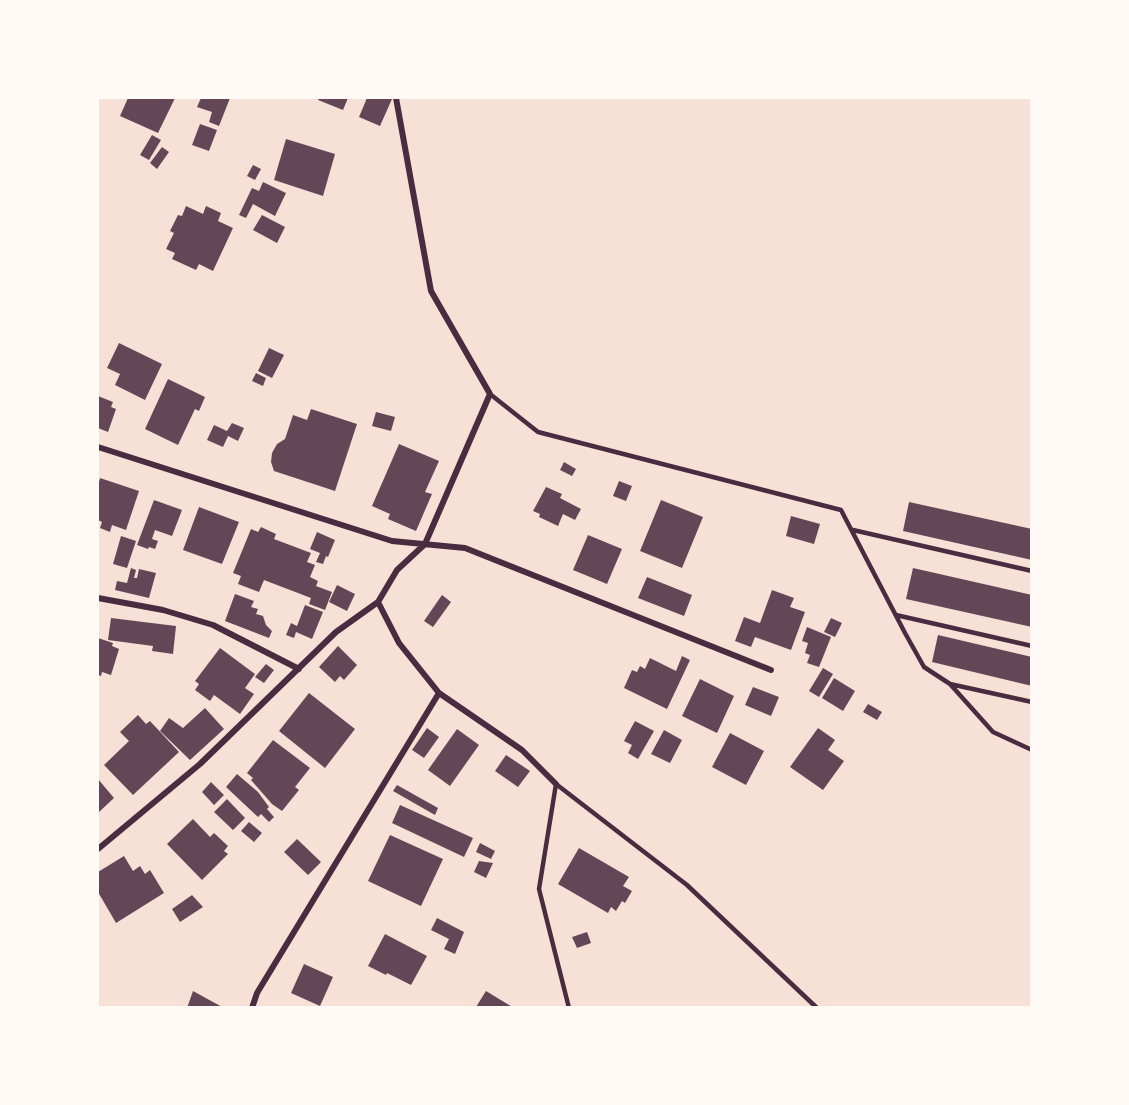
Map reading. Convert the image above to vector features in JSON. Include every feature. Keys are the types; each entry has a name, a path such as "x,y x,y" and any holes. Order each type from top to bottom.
{"street":[{"path":"98,849 200,764 336,632 378,602 397,570 425,544 490,394 431,291 396,98"},
{"path":"98,447 392,541 465,548 771,670"},
{"path":"98,598 163,610 213,625 299,669"},
{"path":"378,602 399,643 439,693 522,750 556,784"},
{"path":"252,1008 257,993 439,693"}],"lane":[{"path":"490,394 538,432 841,510 924,667 950,684 993,732 1032,750"},
{"path":"853,530 1032,571"},
{"path":"896,615 1032,646"},
{"path":"950,684 1032,702"},
{"path":"569,1008 539,889 556,784 687,885 817,1008"}],"building":[{"path":"128,98 175,98 158,133 120,116"},
{"path":"201,98 230,98 219,126 209,122 212,112 197,107"},
{"path":"319,98 348,98 343,110 318,100"},
{"path":"367,98 392,99 380,126 359,117"},
{"path":"200,124 217,130 209,151 192,145"},
{"path":"152,135 161,140 149,160 140,155"},
{"path":"286,139 335,154 323,196 274,180"},
{"path":"162,147 169,152 157,169 150,163"},
{"path":"253,165 261,169 255,180 247,176"},
{"path":"263,182 286,193 275,216 253,204 246,218 239,215 252,188 259,191"},
{"path":"186,206 203,214 206,206 221,213 218,221 233,228 213,271 199,264 196,270 172,259 175,253 166,249 174,233 170,231 178,215 182,216"},
{"path":"262,215 285,227 277,243 253,230"},
{"path":"119,343 162,364 145,400 115,385 120,374 107,368"},
{"path":"269,348 284,355 272,378 258,371"},
{"path":"256,373 266,378 263,386 252,381"},
{"path":"168,379 205,397 199,411 195,409 178,445 145,429"},
{"path":"98,396 113,402 111,407 116,409 108,432 98,428"},
{"path":"311,409 357,424 335,491 274,471 271,462 272,453 277,444 285,439 293,415 307,420"},
{"path":"376,412 395,417 391,431 372,426"},
{"path":"232,423 244,428 238,441 228,436 223,447 207,440 214,425 227,431"},
{"path":"399,444 439,461 425,492 432,494 416,531 388,519 390,514 372,506"},
{"path":"564,462 576,469 572,476 560,470"},
{"path":"100,478 139,491 126,530 112,525 110,532 100,528 102,522 98,520 98,486"},
{"path":"619,481 632,486 626,501 613,496"},
{"path":"546,487 562,494 560,498 581,509 575,520 563,514 558,526 539,517 540,514 533,511"},
{"path":"154,500 182,510 172,536 155,530 152,539 158,541 155,549 149,547 148,549 137,545"},
{"path":"661,500 703,517 682,568 640,551"},
{"path":"909,502 1032,529 1032,560 903,531"},
{"path":"199,507 239,522 222,564 183,550"},
{"path":"791,516 820,524 814,544 786,536"},
{"path":"261,527 276,534 274,539 311,553 307,562 315,565 310,577 318,581 316,586 332,592 325,610 309,604 311,598 264,580 259,592 238,584 241,576 233,573 251,529 258,532"},
{"path":"317,532 335,540 323,564 316,562 320,553 310,549"},
{"path":"588,535 622,549 607,584 573,570"},
{"path":"121,536 136,541 127,568 113,564"},
{"path":"131,568 136,570 134,578 137,578 139,569 156,573 149,598 115,590 117,581 127,583"},
{"path":"913,568 1032,595 1032,627 906,599"},
{"path":"647,577 692,595 684,616 638,598"},
{"path":"337,585 355,594 347,611 329,602"},
{"path":"772,590 794,598 790,607 805,612 791,650 755,637 751,647 735,641 744,617 760,623"},
{"path":"235,594 254,601 251,607 258,609 256,614 263,616 266,625 272,631 269,638 225,621"},
{"path":"442,595 451,602 433,627 424,621"},
{"path":"305,605 323,612 312,639 296,632 294,638 286,635 291,623 297,626"},
{"path":"111,618 176,626 173,654 152,651 153,646 108,640"},
{"path":"831,618 842,623 835,637 824,632"},
{"path":"807,627 831,637 819,667 807,663 810,655 805,653 808,643 802,641"},
{"path":"938,635 1032,657 1032,686 932,662"},
{"path":"98,638 113,643 112,646 119,649 111,675 102,672 101,676 98,675"},
{"path":"338,646 357,665 344,680 340,676 335,682 319,667"},
{"path":"220,648 255,674 245,688 254,694 240,714 214,695 210,701 195,690 199,684 195,681"},
{"path":"682,656 690,660 667,709 624,688 632,670 637,672 640,666 645,669 650,658 676,671"},
{"path":"266,664 274,670 264,683 255,677"},
{"path":"823,668 833,674 819,697 809,691"},
{"path":"834,678 855,691 843,711 822,698"},
{"path":"700,679 734,696 717,733 682,716"},
{"path":"753,687 779,697 771,716 745,705"},
{"path":"309,693 355,729 325,768 279,731"},
{"path":"868,704 882,712 877,720 863,712"},
{"path":"205,708 224,729 190,760 160,731 169,718 183,728"},
{"path":"138,715 146,724 150,721 179,752 133,795 104,765 129,741 120,732"},
{"path":"635,721 654,731 638,759 628,753 632,745 624,741"},
{"path":"427,728 439,737 424,758 412,750"},
{"path":"818,728 835,740 828,750 844,761 823,790 790,767"},
{"path":"457,729 479,745 450,786 428,770"},
{"path":"664,730 682,740 670,763 651,754"},
{"path":"730,733 764,751 746,785 712,767"},
{"path":"273,740 310,768 295,787 299,790 282,811 272,804 247,773"},
{"path":"506,755 530,771 518,787 495,771"},
{"path":"237,774 258,792 269,807 267,809 274,817 269,822 261,814 258,817 226,787"},
{"path":"98,779 114,798 98,813"},
{"path":"211,782 224,795 214,805 202,792"},
{"path":"397,785 438,808 435,815 393,791"},
{"path":"227,799 245,818 233,830 214,812"},
{"path":"400,805 473,838 464,857 392,823"},
{"path":"193,819 210,837 214,833 228,846 224,851 228,854 202,880 167,844"},
{"path":"249,822 262,833 254,842 241,831"},
{"path":"390,835 443,859 421,906 368,881"},
{"path":"297,839 321,862 308,875 284,852"},
{"path":"480,843 495,851 491,859 476,852"},
{"path":"579,848 629,877 623,886 632,891 625,903 622,901 616,911 611,907 608,913 558,884"},
{"path":"124,856 133,871 140,866 145,874 150,870 164,893 116,923 98,892 98,872"},
{"path":"479,861 493,863 486,878 474,872"},
{"path":"192,895 203,907 180,922 172,909"},
{"path":"437,918 464,932 455,954 444,949 449,939 431,930"},
{"path":"587,932 591,943 577,948 572,937"},
{"path":"385,934 427,956 411,985 368,966"},
{"path":"304,964 333,977 320,1006 291,993"},
{"path":"193,991 224,1008 187,1008"},
{"path":"486,991 514,1008 476,1007"}]}
